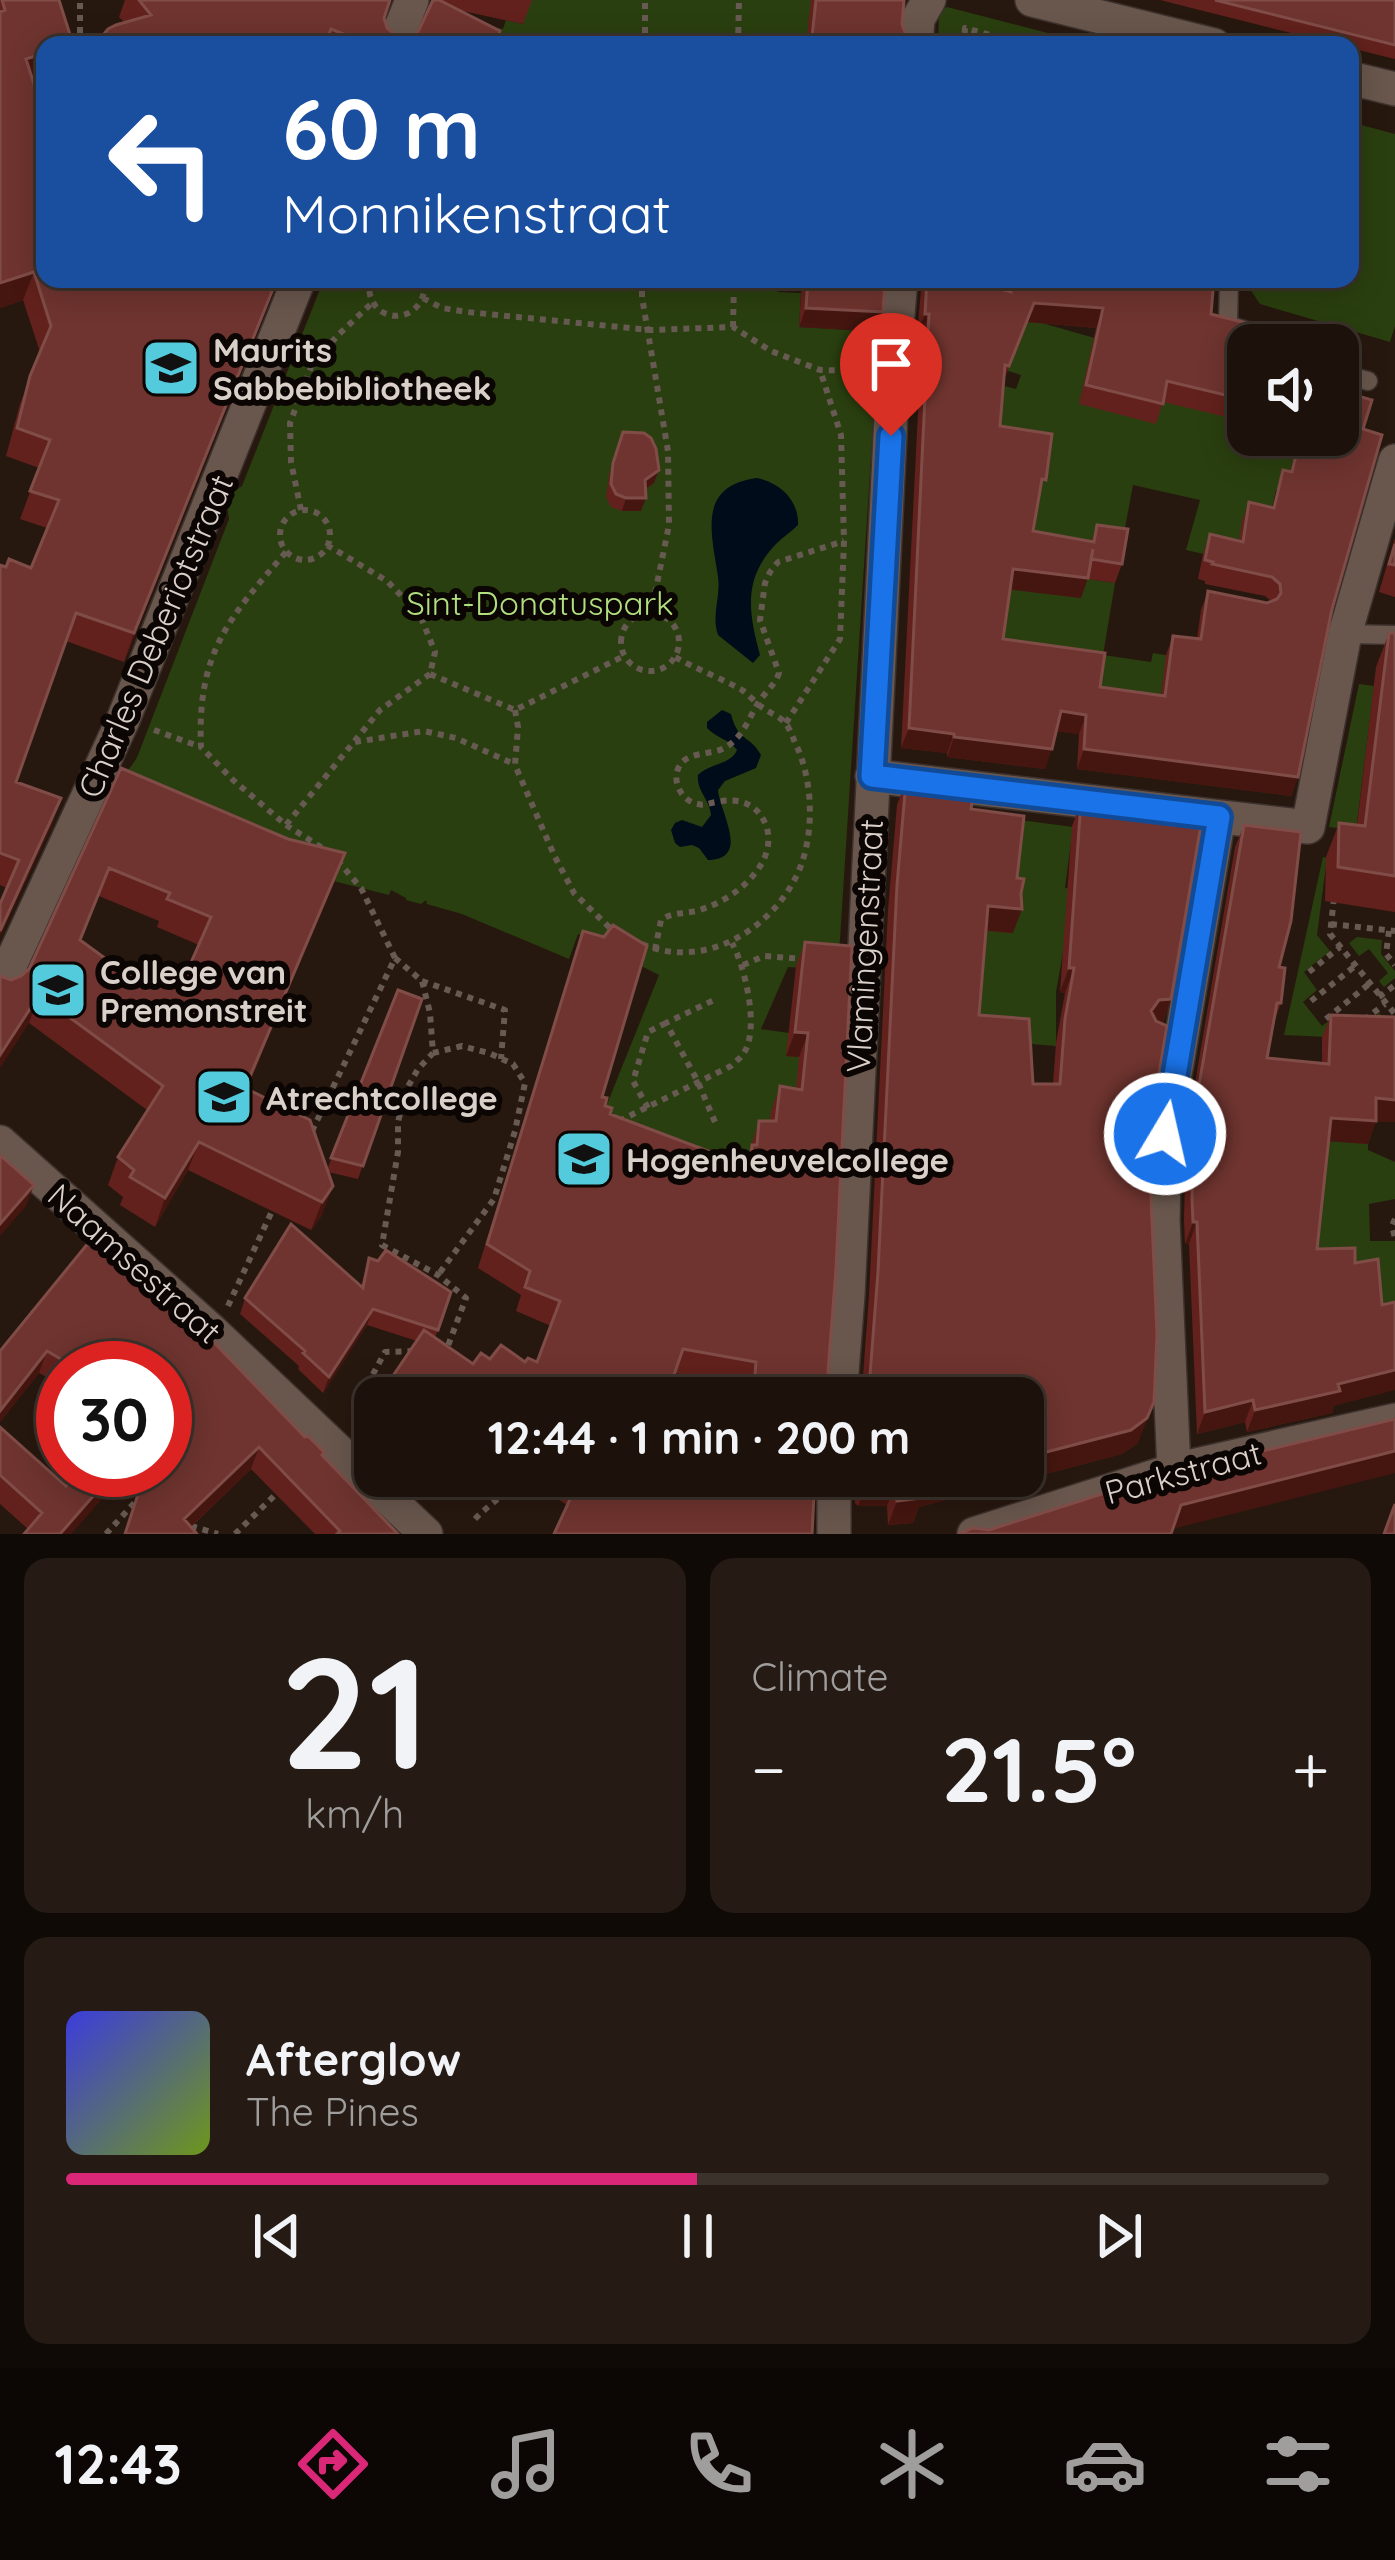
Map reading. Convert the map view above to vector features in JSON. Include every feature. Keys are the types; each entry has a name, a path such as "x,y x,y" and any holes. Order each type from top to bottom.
{"street":[{"path":"398,36 412,0"},
{"path":"917,36 918,19 928,0"},
{"path":"1032,0 1178,36"},
{"path":"1359,80 1395,89"},
{"name":"Charles Deberiotstraat","path":"0,987 123,720 295,288"},
{"name":"Vlamingenstraat","path":"842,1377 900,288"},
{"path":"872,776 1307,826 1340,627 1395,461"},
{"path":"1174,1470 1163,1198 1168,1038 1219,817"},
{"name":"Naamsestraat","path":"0,1142 212,1330 426,1534"},
{"name":"Parkstraat","path":"974,1534 1174,1470 1395,1420"},
{"path":"834,1497 834,1534"}],"lane":[{"path":"1228,324 1229,288"},
{"path":"1359,379 1367,381"},
{"path":"1340,627 1395,635"}],"path":[{"path":"80,0 80,36"},
{"path":"645,0 645,36"},
{"path":"738,36 739,0"},
{"path":"965,36 965,28 994,36"},
{"path":"368,288 372,303 386,314 404,315 418,305 424,288"},
{"path":"642,288 668,451 669,525 651,613"},
{"path":"734,288 734,327"},
{"path":"423,298 467,313 650,330 734,327 771,351 820,370 875,372"},
{"path":"302,510 291,461 290,423 311,367 372,303"},
{"path":"786,723 840,639 841,435 820,370"},
{"path":"302,510 316,513 327,524 327,545 316,557 300,560 281,545 280,530 288,517 302,510"},
{"path":"655,950 661,920 668,914 690,913 723,899 747,884 762,862 768,831 757,808 740,800 698,804 680,793 677,771 694,755 732,743 776,682 779,673 760,620 770,572 778,562 844,541"},
{"path":"286,825 380,710 430,674 435,652 420,615 387,581 327,545"},
{"path":"201,747 205,673 220,634 286,552"},
{"path":"651,613 676,628 678,648 662,669 653,671 637,668 621,646 625,627 641,614 651,613"},
{"path":"430,674 515,710 624,656"},
{"path":"515,710 515,765 574,893 611,930 655,950 680,955 709,951 758,924 779,903 799,869 809,833 805,766 786,723 743,691 675,657"},
{"path":"149,728 201,747 286,825 344,866 361,888 395,958 422,981 505,1010 501,1059"},
{"path":"351,743 424,731 456,738 515,765"},
{"path":"1336,884 1330,934 1355,966 1365,971 1369,984 1395,1014"},
{"path":"1331,924 1392,931 1385,954 1395,965"},
{"path":"608,1126 731,1066 745,1051 751,1029 743,964 731,942"},
{"path":"1309,972 1340,947"},
{"path":"743,964 764,956 820,961"},
{"path":"312,1130 395,958"},
{"path":"1311,1001 1355,966"},
{"path":"422,981 433,1053"},
{"path":"1326,1019 1369,984"},
{"path":"1355,1028 1395,985"},
{"path":"648,1108 633,1081 649,1032 716,999"},
{"path":"666,1023 715,1122"},
{"path":"373,1377 385,1352 445,1354 466,1298 438,1275 382,1245 406,1090 433,1053 462,1046 513,1064 525,1083 494,1198 438,1275"},
{"path":"212,1330 229,1305 272,1211"},
{"path":"1395,1219 1395,1238"},
{"path":"235,1534 276,1494"},
{"path":"475,1519 500,1497"},
{"path":"106,1534 138,1499"},
{"path":"191,1526 218,1534"}],"green space":[{"path":"529,0 811,0 822,36 482,36 485,25 503,29 506,20 523,24"},
{"path":"947,7 1059,36 938,36 939,12"},
{"path":"1359,124 1395,134 1395,326 1390,342 1359,333 1359,324 1328,324 1260,304 1249,288 1359,288"},
{"name":"Sint-Donatuspark","path":"320,288 778,288 778,292 801,293 799,327 879,332 838,970 788,967 761,1029 789,1033 809,1078 748,1170 595,1134 659,975 578,934 569,959 426,900 421,904 391,890 389,895 302,873 109,795 138,755 229,519 229,500 242,486"},
{"path":"1028,319 1227,376 1227,456 1296,456 1285,491 1276,490 1248,564 1186,550 1200,500 1133,485 1121,549 1007,548 983,381 1016,389 1021,375 976,361"},
{"path":"1026,570 1115,583 1103,655 1151,662 1153,653 1207,662 1158,716 971,641 986,598"},
{"path":"1359,684 1374,686 1356,830 1329,827"},
{"path":"965,813 1073,827 1065,888 1126,896 1063,953 1056,992 1056,1046 956,1038"},
{"path":"1323,857 1327,858 1317,935 1330,951 1304,972 1317,990 1303,1002 1322,1026 1337,1015 1352,1034 1379,1013 1395,1040 1284,1035"},
{"path":"1357,937 1382,940 1381,954 1395,971 1395,978 1384,987 1379,981 1388,973 1369,949 1359,956 1349,943"},
{"path":"1324,1133 1368,1144 1368,1150 1395,1162 1395,1199 1369,1204 1370,1241 1395,1241 1395,1322 1309,1271"}],"water":[{"path":"757,478 786,494 798,525 765,557 753,584 751,611 760,655 753,663 718,635 712,514 724,491"},
{"path":"722,710 731,714 737,729 761,755 756,768 725,781 718,790 731,843 721,858 708,860 699,848 675,843 671,830 682,820 702,827 711,815 698,775 730,759 737,750 707,728 707,722"}],"building":[{"path":"2,0 59,0 70,36 36,36 36,56 26,59 36,91 36,278 34,272 0,283 0,12 5,10"},
{"path":"139,0 390,0 384,18 387,28 402,36 348,36 331,29 328,36 102,36 116,25 151,15"},
{"path":"433,0 500,31 498,36 411,36 418,32"},
{"path":"816,0 904,0 906,36 812,36"},
{"path":"1215,0 1395,0 1395,45"},
{"path":"39,288 273,288 134,633 76,613 16,782 61,798 0,931 0,904 19,860 0,853 0,565 6,567 9,559 31,568 59,500 30,491 50,440 17,428 30,376 51,326"},
{"path":"807,288 884,288 883,312 806,308"},
{"path":"926,288 1011,292 1011,288 1213,288 1211,314 1249,324 1227,324 1227,395 1167,381 1163,404 1086,385 1103,308 1034,303 1009,366 1005,365 1000,426 1052,434 1033,531 1094,542 1097,525 1128,529 1122,564 1091,559 1088,578 1013,569 1003,639 1105,653 1100,687 1165,696 1173,636 1201,639 1208,591 1267,603 1277,599 1280,584 1272,577 1205,560 1210,534 1243,542 1249,502 1274,508 1283,470 1292,472 1296,456 1359,456 1359,396 1372,400 1363,429 1382,435 1332,609 1298,777 1084,749 1086,715 1061,711 1052,749 909,728 929,314 925,314"},
{"path":"623,432 644,433 656,449 659,470 645,480 646,498 616,494 611,484"},
{"path":"1389,633 1395,633 1395,876 1338,867 1339,823 1365,826"},
{"name":"College van Premonstreit","path":"121,768 288,839 345,853 245,1088 310,1120 333,1186 322,1202 199,1142 165,1198 130,1177 134,1170 118,1157 163,1086 39,995 0,1055 0,976 11,980 29,969","holes":["109,868 170,893 167,899 211,917 189,967 163,969 147,989 80,940"]},
{"path":"906,781 974,789 971,809 1024,816 1017,878 1024,879 1022,909 988,906 979,1015 1029,1019 1033,1084 1060,1084 1074,968 1069,968 1081,802 1202,819 1171,999 1159,1000 1151,1011 1156,1021 1167,1026 1153,1109 1154,1402 1147,1418 1131,1430 1044,1453 1044,1377 869,1377"},
{"path":"1244,825 1301,832 1291,921 1279,967 1285,968 1281,1003 1277,1003 1267,1058 1329,1064 1331,1015 1395,1017 1395,1100 1376,1098 1376,1121 1331,1118 1317,1249 1355,1248 1355,1263 1378,1259 1382,1305 1395,1302 1395,1370 1338,1384 1340,1391 1255,1410 1253,1400 1205,1412 1192,1198 1194,1114"},
{"path":"613,925 647,946 602,1097 607,1098 605,1106 612,1108 610,1114 750,1167 759,1121 776,1121 780,1086 802,1090 808,1033 795,1032 805,942 852,946 829,1377 755,1377 756,1362 683,1349 673,1377 392,1377 424,1330 473,1364 481,1353 490,1359 501,1345 525,1362 528,1358 537,1362 560,1301 525,1287 530,1271 487,1244 583,931 604,937"},
{"path":"398,990 422,999 363,1166 331,1158"},
{"path":"0,1155 34,1185 0,1224"},
{"path":"291,1224 363,1288 369,1258 378,1261 386,1250 451,1292 438,1330 373,1309 329,1377 245,1298"},
{"path":"94,1236 199,1327 324,1452 354,1488 354,1497 362,1497 398,1534 337,1534 340,1531 259,1447 184,1519 197,1534 125,1534 137,1497 192,1497 192,1341 36,1341 36,1365 0,1411 0,1351"},
{"path":"1395,1419 1395,1451 1181,1505 1171,1534 958,1534 973,1528 989,1530 1155,1477"},
{"path":"0,1427 36,1459 36,1497 92,1497 60,1534 24,1534 42,1513 0,1475"},
{"path":"571,1497 814,1497 812,1534 554,1534"},
{"path":"1395,1504 1395,1534 1384,1534"}],"place":[{"name":"Maurits Sabbebibliotheek","path":"171,368"},
{"name":"College van Premonstreit","path":"58,990"},
{"name":"Atrechtcollege","path":"224,1097"},
{"name":"Hogenheuvelcollege","path":"584,1159"}],"route":[{"path":"891,436 872,776 1219,817 1165,1134"}]}
